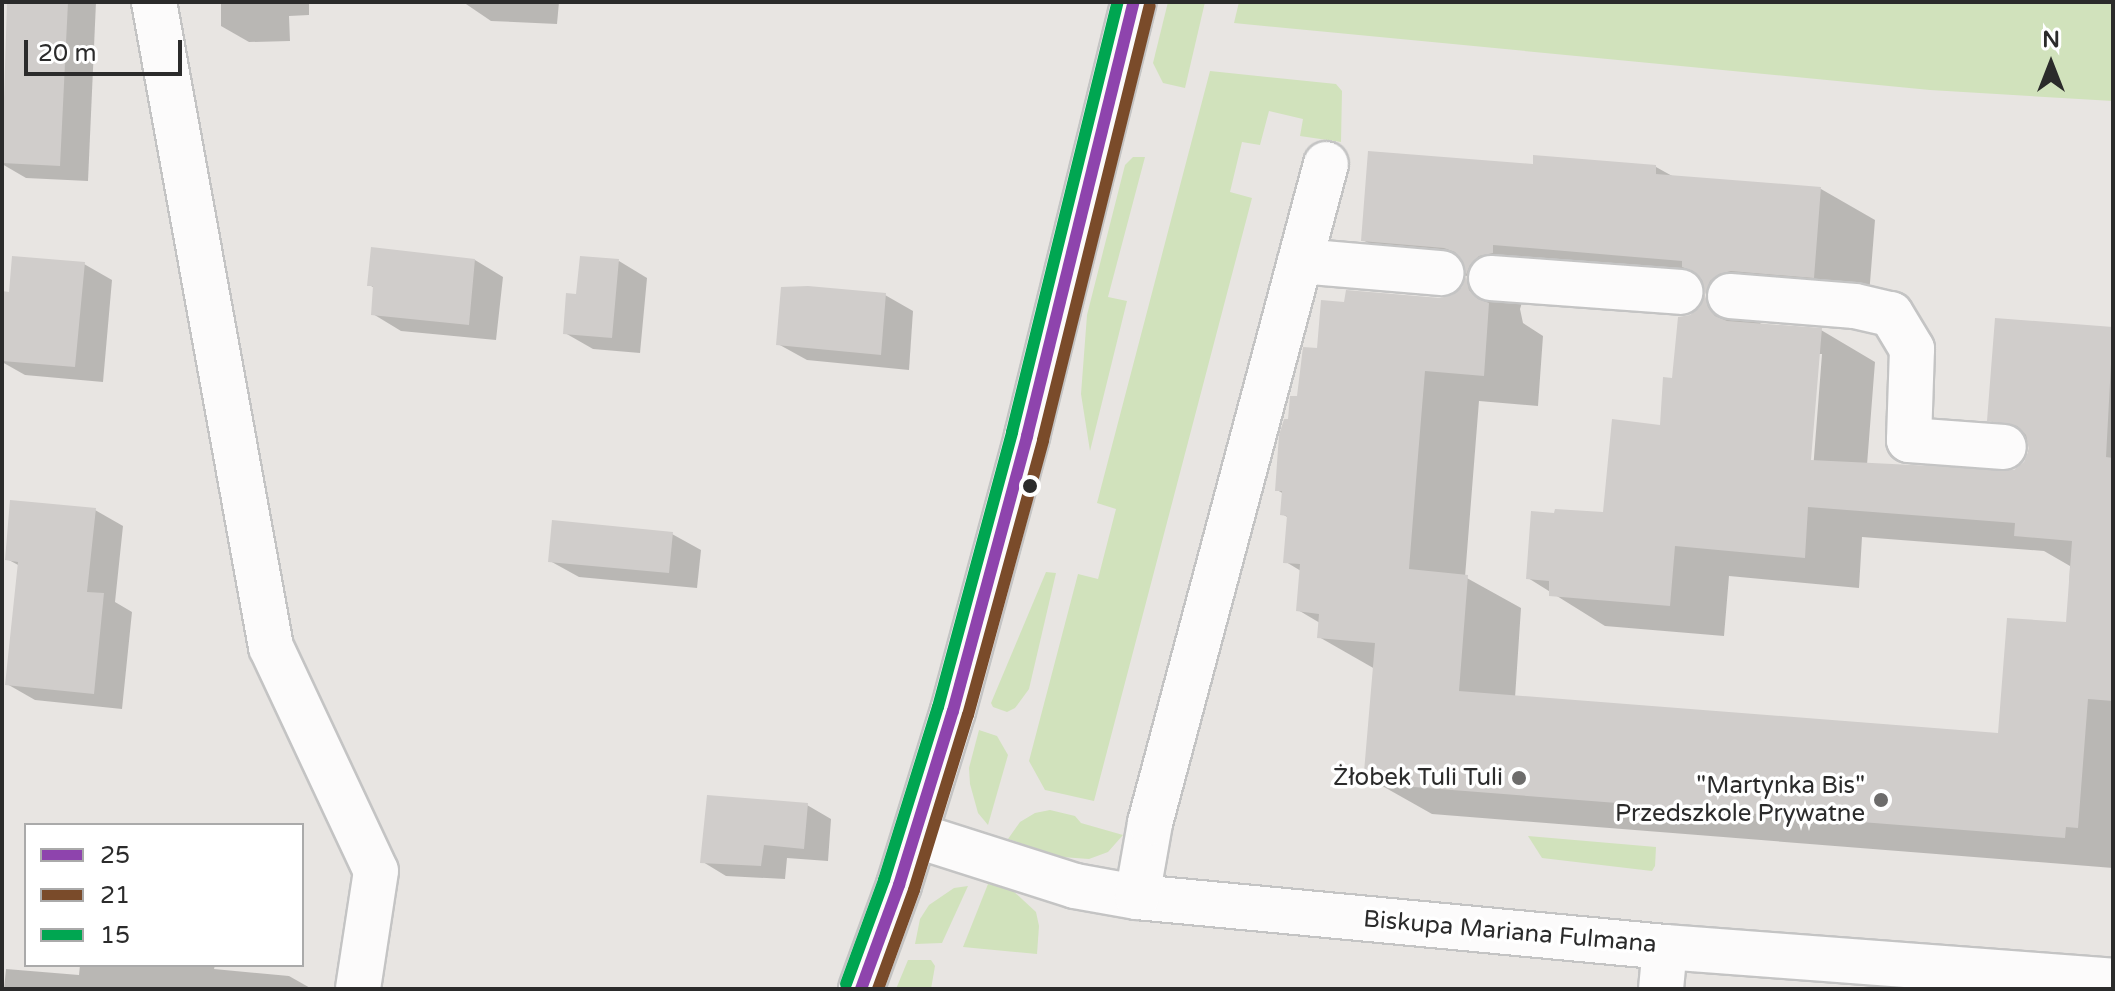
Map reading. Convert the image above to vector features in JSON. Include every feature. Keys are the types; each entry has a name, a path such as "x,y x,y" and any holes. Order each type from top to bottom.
{"street":[{"path":"154,2 271,647 376,871 358,989"},
{"path":"861,989 915,835 953,711 1027,436 1134,2"},
{"path":"1137,897 1150,823 1326,164"},
{"path":"1300,261 1441,273"},
{"path":"1491,278 1680,292"},
{"path":"1730,296 1855,306 1891,314 1912,349 1909,440 2004,447"},
{"name":"Biskupa Mariana Fulmana","path":"915,835 1075,886 1663,968 2113,981"}],"green space":[{"path":"1168,2 1205,2 1185,88 1163,83 1153,63"},
{"path":"1239,2 2113,2 2113,101 1930,90 1234,23"},
{"path":"1210,71 1336,84 1342,91 1341,142 1300,136 1303,119 1269,111 1260,145 1242,142 1230,192 1252,198 1094,801 1045,790 1029,761 1078,574 1098,579 1116,509 1097,503"},
{"path":"1133,157 1145,157 1108,297 1127,301 1090,451 1081,394 1087,315 1125,165"},
{"path":"1046,572 1056,573 1029,689 1015,708 1007,712 993,707 991,703"},
{"path":"979,730 997,736 1008,755 988,825 978,813 970,784 969,768"},
{"path":"1050,810 1075,816 1081,823 1123,835 1108,852 1089,859 1062,857 1008,839 1020,822 1035,813"},
{"path":"1528,836 1656,847 1655,866 1652,871 1542,858"},
{"path":"988,884 1011,889 1036,912 1039,926 1037,954 963,947"},
{"path":"968,886 942,943 915,944 920,919 929,905 954,888"},
{"path":"908,960 931,960 935,966 931,989 896,989"}],"building":[{"path":"7,2 68,2 60,166 2,163"},
{"path":"1368,151 1533,164 1533,155 1656,165 1656,174 1821,187 1814,278 1731,271 1719,274 1710,281 1705,295 1708,307 1715,316 1727,321 1822,328 1811,460 2014,470 2024,462 2029,450 2026,435 2017,426 1987,421 1995,318 2113,327 2106,457 2113,458 2113,701 2088,699 2078,828 2066,827 2065,838 1375,784 1376,773 1364,772 1375,643 1317,638 1319,614 1296,611 1300,564 1283,563 1287,516 1280,515 1282,491 1275,491 1279,435 1284,419 1288,419 1290,396 1297,396 1303,347 1317,348 1321,300 1344,302 1346,290 1440,298 1452,295 1462,287 1466,276 1463,262 1455,252 1444,248 1361,241","holes":["1493,245 1682,261 1682,267 1693,271 1702,280 1705,293 1700,307 1690,315 1678,317 1672,378 1663,377 1660,425 1612,419 1603,512 1531,511 1526,579 1549,581 1549,596 1670,606 1675,546 1805,558 1808,507 2015,523 2014,536 2072,541 2066,622 2007,618 1998,733 1459,691 1468,575 1409,569 1425,371 1484,376 1489,303 1478,299 1469,290 1466,275 1470,265 1479,256 1493,253"]},
{"path":"371,247 475,259 469,325 371,315 373,286 367,286"},
{"path":"12,256 85,262 75,367 2,361 2,291 9,292"},
{"path":"580,256 619,259 612,338 563,334 566,293 576,294"},
{"path":"808,286 886,293 881,355 776,345 781,287"},
{"path":"10,500 96,508 87,592 104,593 94,694 5,685 18,562 5,560"},
{"path":"552,520 673,532 669,573 548,562"},
{"path":"707,795 808,803 804,849 764,845 761,866 700,863"}],"transit line":[{"name":"15","path":"846,984 884,880 938,707 1012,432 1118,2"},
{"name":"25","path":"861,989 899,885 953,711 1027,436 1134,2"},
{"name":"21","path":"878,989 914,890 968,715 1043,440 1150,6"}],"place":[{"name":"Żłobek Tuli Tuli","path":"1519,778"},
{"name":"\"Martynka Bis\" Przedszkole Prywatne","path":"1881,800"}]}
